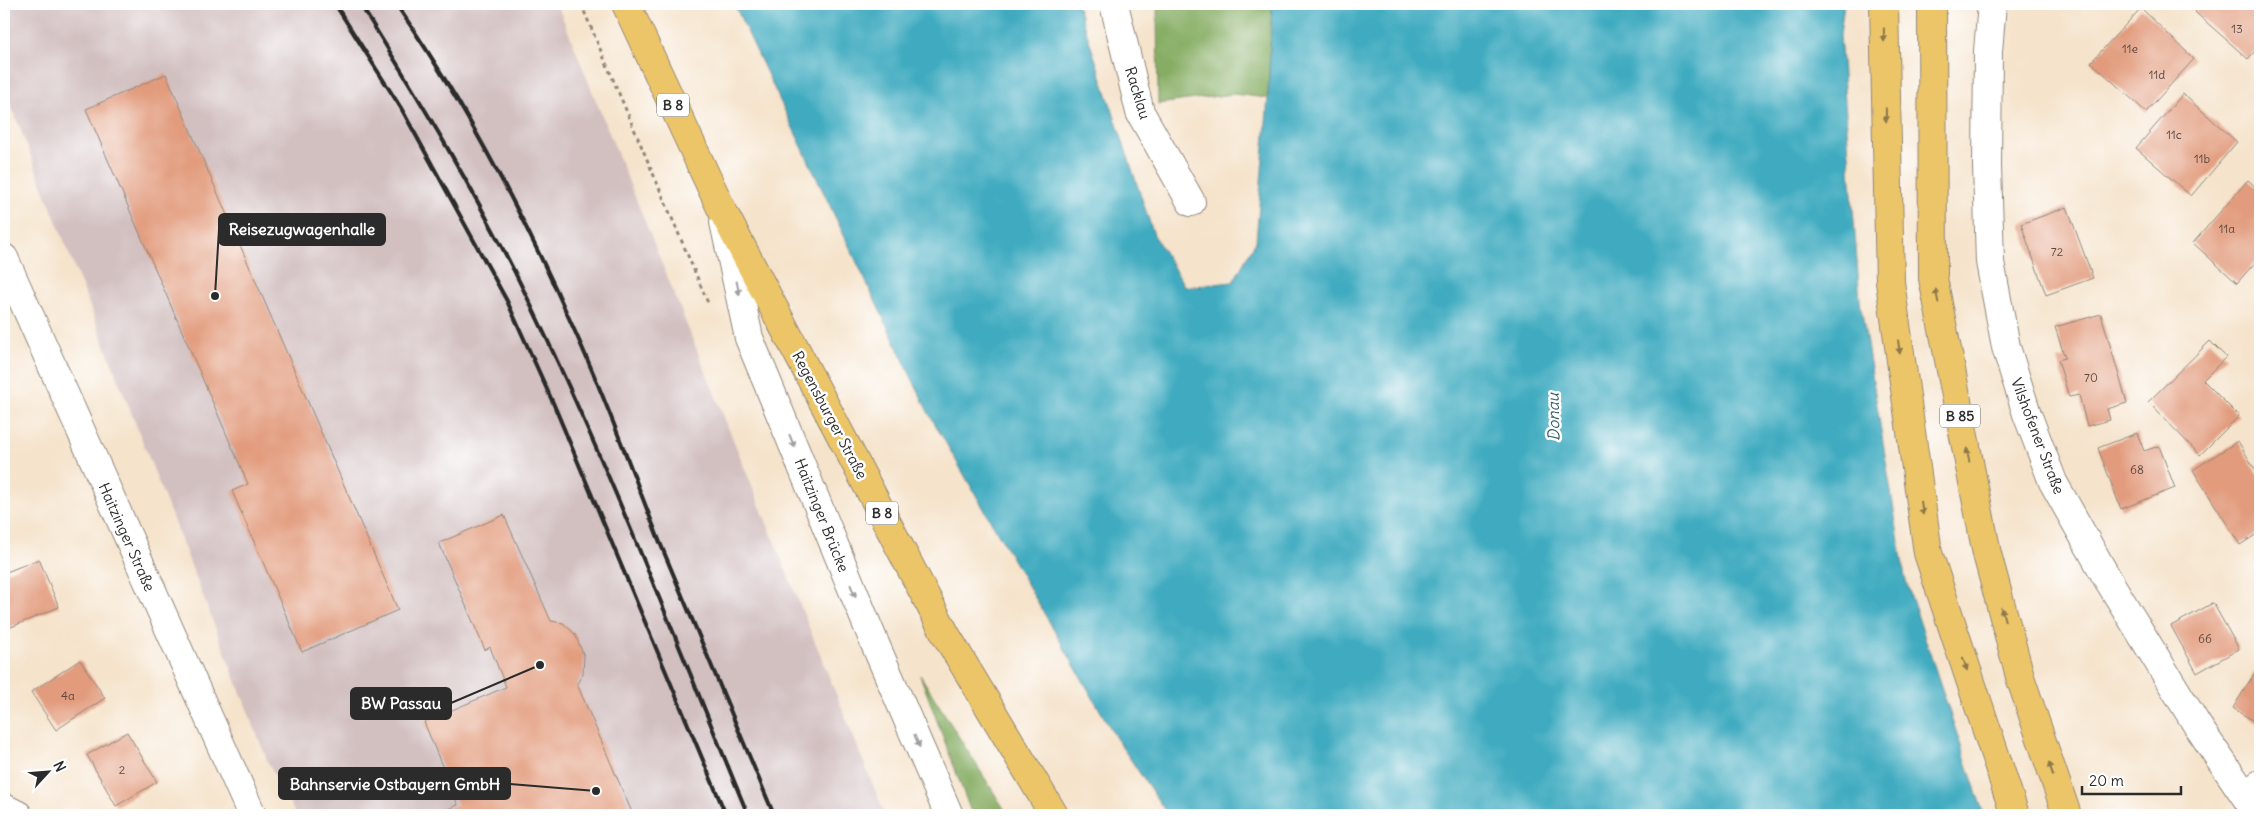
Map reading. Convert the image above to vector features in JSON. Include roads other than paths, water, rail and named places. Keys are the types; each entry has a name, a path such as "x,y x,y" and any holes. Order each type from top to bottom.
{"main road":[{"name":"Regensburger Straße","path":"626,4 720,206 946,635 1054,815"},
{"path":"1884,4 1890,282 1928,553 2014,815"},
{"name":"B 85","path":"1932,4 1933,278 1987,554 2021,680 2067,815"}],"street":[{"name":"Racklau","path":"1114,4 1140,112 1191,202"},
{"name":"Vilshofener Straße","path":"1992,4 1988,51 1987,166 1990,262 2006,347 2024,405 2053,482 2102,569 2197,725 2254,798"},
{"name":"Haitzinger Brücke","path":"720,206 749,338 875,644 949,815"},
{"name":"Haitzinger Straße","path":"4,258 242,812"},
{"path":"4,808 18,815"}],"water":[{"name":"Donau","path":"734,4 1077,4 1154,235 1185,287 1233,282 1256,241 1268,98 1272,4 1844,4 1840,35 1860,301 1905,578 1984,815 1168,815 1116,738 928,412"}],"railway":[{"path":"335,4 401,108 507,301 554,405 726,815"},
{"path":"360,4 447,147 488,220 526,295 613,488 748,815"},
{"path":"396,4 471,124 516,207 558,293 599,388 661,545 774,815"}],"place":[{"name":"Reisezugwagenhalle","path":"215,296"},
{"name":"BW Passau","path":"540,665"},
{"name":"Bahnservie Ostbayern GmbH","path":"596,791"}]}
